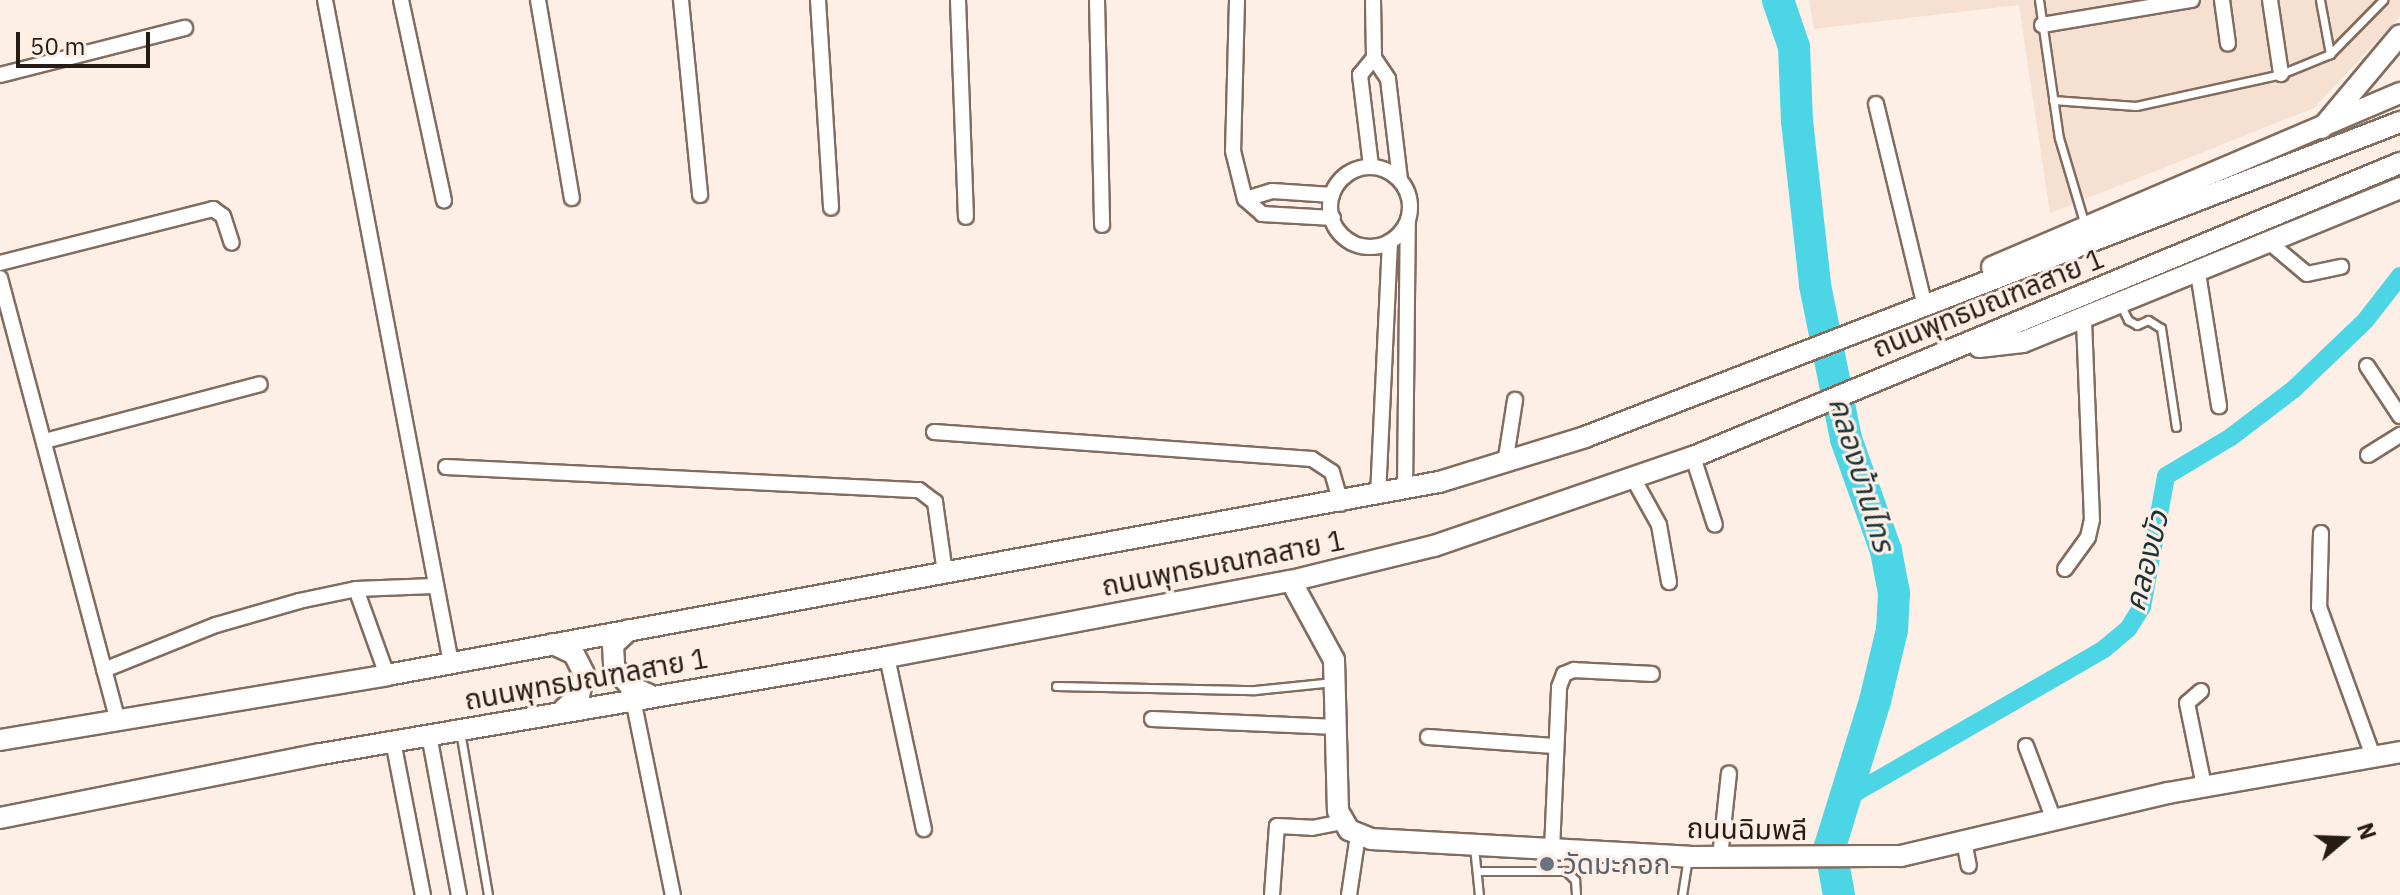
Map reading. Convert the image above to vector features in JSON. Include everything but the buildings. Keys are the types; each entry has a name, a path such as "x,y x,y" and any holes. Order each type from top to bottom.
{"main road":[{"path":"2322,128 2400,35"},
{"path":"1943,296 1982,272 2400,93"},
{"name":"ถนนพุทธมณฑลสาย 1","path":"0,740 387,675 631,628 1341,504 1405,490 1505,464 1924,303 2112,236 2400,122"},
{"name":"ถนนพุทธมณฑลสาย 1","path":"0,818 564,709 887,657 1291,581 1434,546 1693,457 2400,163"},
{"path":"1955,350 2023,342 2400,188"},
{"path":"1291,581 1329,647 1336,681 1335,798 1351,829"},
{"path":"631,628 613,645 614,667 641,697"},
{"path":"553,644 574,654 584,674 579,695 564,709"},
{"name":"ถนนฉิมพลี","path":"1351,829 1474,845 1689,857 1901,856 2204,786 2400,752"}],"street":[{"path":"325,0 451,663"},
{"path":"401,0 444,200"},
{"path":"538,0 572,198"},
{"path":"681,0 700,195"},
{"path":"818,0 831,208"},
{"path":"958,0 966,217"},
{"path":"1097,0 1102,225"},
{"path":"1237,0 1233,151 1245,199 1262,214 1333,218"},
{"path":"1373,0 1374,58 1388,79 1400,180 1409,199 1405,490"},
{"path":"2042,25 2192,0"},
{"path":"2222,0 2228,44"},
{"path":"2270,0 2281,74"},
{"path":"0,75 185,28"},
{"path":"1371,166 1360,75 1374,58"},
{"path":"1876,104 1907,252 1924,303"},
{"path":"1390,242 1364,246 1352,242 1333,218 1332,195 1347,174 1371,166 1400,180"},
{"path":"1245,199 1272,191 1332,195"},
{"path":"0,263 213,209 223,216 232,243"},
{"path":"1378,496 1390,242 1408,220"},
{"path":"2270,243 2307,274 2341,267"},
{"path":"2198,273 2219,406"},
{"path":"0,278 117,718"},
{"path":"2065,569 2088,537 2092,520 2084,318"},
{"path":"2367,366 2400,416"},
{"path":"45,441 260,384"},
{"path":"1505,464 1515,400"},
{"path":"934,432 1312,459 1332,472 1341,504"},
{"path":"2368,455 2400,435"},
{"path":"1693,457 1715,525"},
{"path":"446,467 919,490 935,502 945,573"},
{"path":"1633,478 1659,525 1669,582"},
{"path":"2321,533 2319,607 2373,756"},
{"path":"104,670 216,625 356,589 434,586"},
{"path":"356,589 387,675"},
{"path":"887,657 924,829"},
{"path":"1552,850 1554,746 1564,674 1574,670 1652,674"},
{"path":"2201,691 2187,703 2204,786"},
{"path":"641,697 673,895"},
{"path":"1152,719 1337,727"},
{"path":"429,735 459,895"},
{"path":"1428,737 1554,746"},
{"path":"393,741 423,895"},
{"path":"2026,746 2054,820"},
{"path":"1720,857 1729,773"},
{"path":"1272,895 1277,826 1351,829 1349,895"},
{"path":"1964,841 1969,866"}],"lane":[{"path":"2039,0 2053,100 2085,227"},
{"path":"2320,0 2330,54"},
{"path":"2053,100 2136,106 2281,74 2330,54 2383,0"},
{"path":"2121,304 2128,320 2137,325 2148,320 2161,328 2176,427"},
{"path":"1056,686 1255,690 1336,681"},
{"path":"460,729 488,895"},
{"path":"1474,845 1479,895"},
{"path":"1682,895 1689,857"},
{"path":"1478,871 1566,871 1575,880 1576,895"}],"shaded area":[{"path":"1809,0 2400,0 2400,16 2314,108 2050,213 2019,5 1814,29"}],"waterway":[{"name":"คลองบ้านไทร","path":"1778,0 1794,47 1797,121 1815,285 1846,439 1886,551 1894,593 1892,630 1875,701 1830,846 1839,895"},
{"name":"คลองบัว","path":"1848,797 2104,649 2128,629 2142,607 2166,476 2231,437 2294,389 2365,321 2400,276"}],"place":[{"name":"วัดมะกอก","path":"1547,864"}]}
